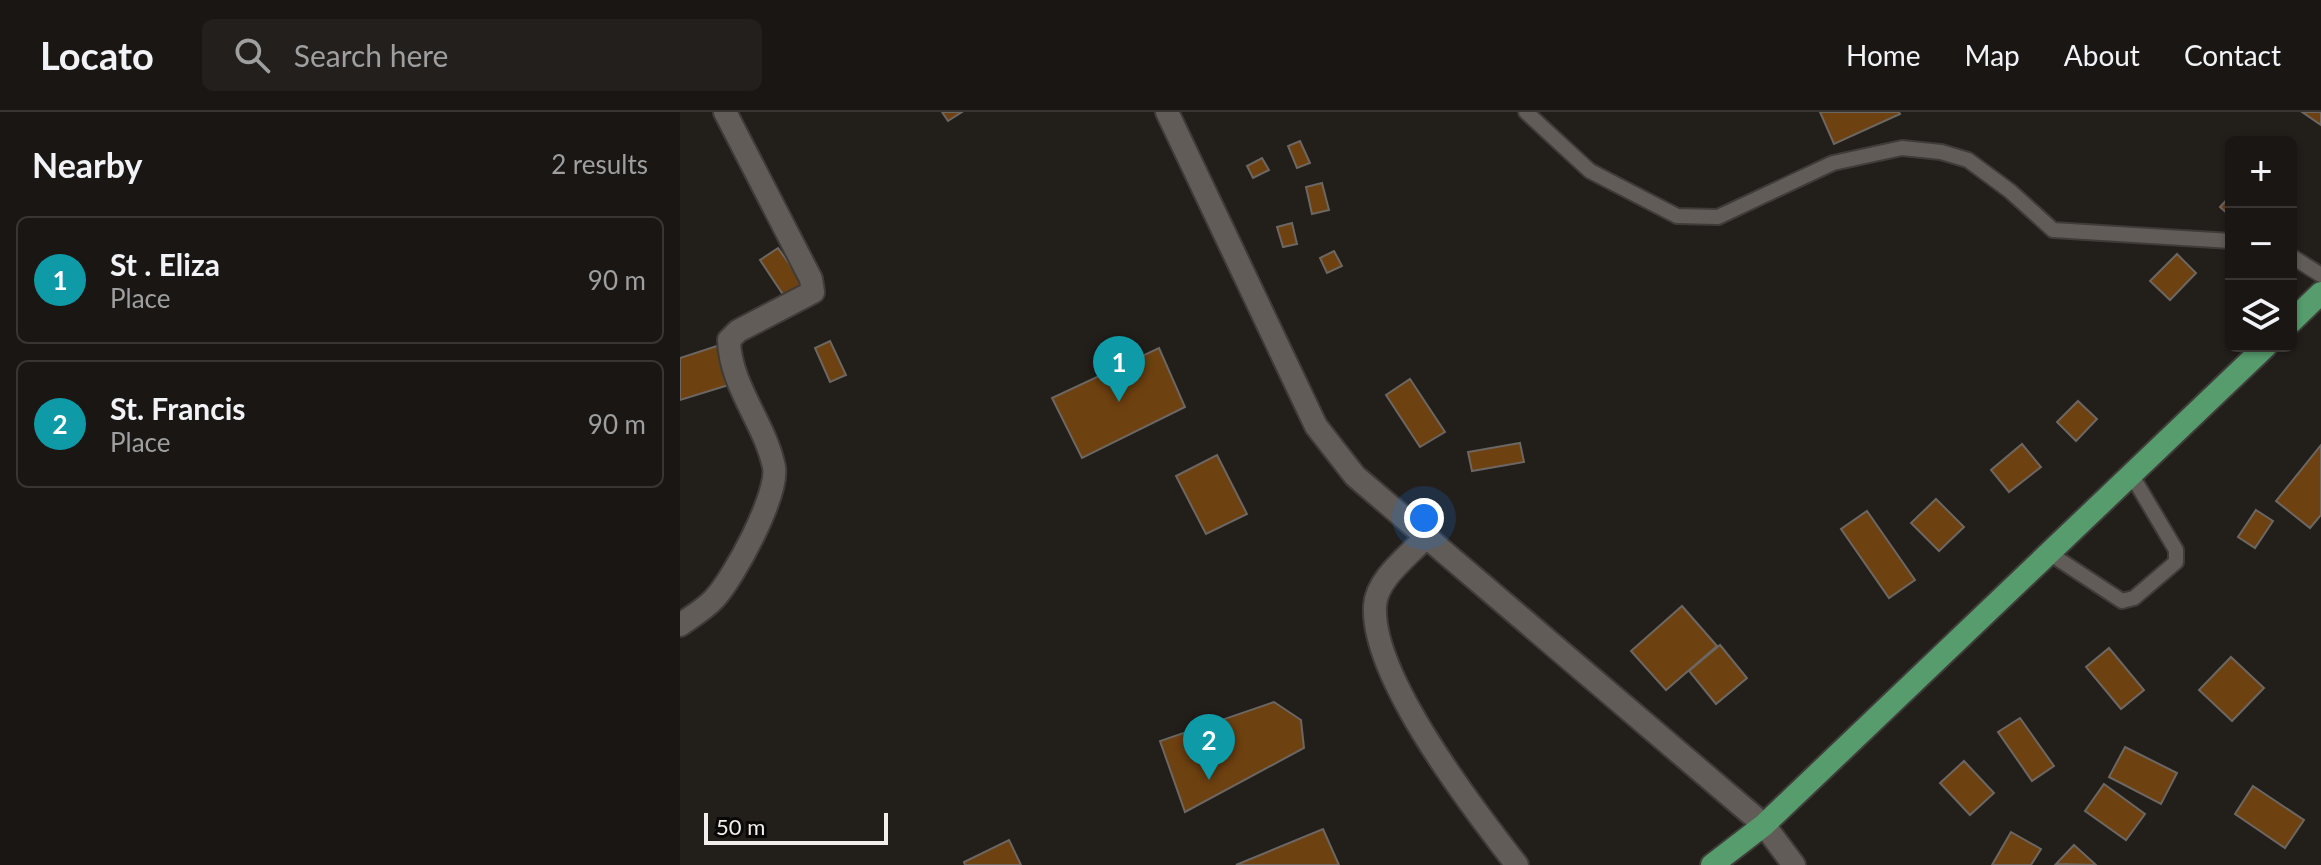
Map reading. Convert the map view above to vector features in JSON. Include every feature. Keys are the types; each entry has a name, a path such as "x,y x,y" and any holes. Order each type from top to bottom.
{"main road":[{"path":"2297,316 2321,293"},
{"path":"1712,865 1764,825 2260,352"}],"street":[{"path":"680,625 713,601 742,562 774,479 762,434 742,390 729,340 738,331 813,292 811,279 725,112"},
{"path":"1167,112 1316,426 1355,476 1424,539 1764,825 1794,865"},
{"path":"1424,539 1381,585 1374,605 1379,637 1398,686 1447,768 1517,865"}],"lane":[{"path":"1526,112 1590,171 1677,216 1718,217 1833,163 1902,148 1941,152 1968,160 2053,230 2225,241"},
{"path":"2297,260 2321,275"},
{"path":"2049,553 2122,601 2134,598 2176,562 2176,550 2131,474"}],"building":[{"path":"942,112 962,112 948,121"},
{"path":"1820,112 1899,112 1900,114 1834,144"},
{"path":"2302,112 2321,112 2321,125"},
{"path":"1300,141 1310,163 1297,168 1288,146"},
{"path":"1262,158 1269,170 1253,178 1247,166"},
{"path":"1322,183 1329,210 1312,214 1306,187"},
{"path":"1292,223 1297,244 1283,247 1277,227"},
{"path":"778,248 805,286 786,299 760,260"},
{"path":"1334,251 1342,266 1327,273 1320,258"},
{"path":"2177,254 2196,273 2170,300 2150,281"},
{"path":"830,341 846,375 830,382 815,348"},
{"path":"723,344 735,383 680,400 680,358"},
{"path":"1159,348 1185,407 1082,458 1052,398"},
{"path":"1410,379 1445,432 1420,447 1386,395"},
{"path":"2078,401 2097,419 2076,441 2057,422"},
{"path":"1520,443 1524,462 1472,471 1468,452"},
{"path":"2022,444 2041,467 2009,492 1991,470"},
{"path":"2321,445 2321,515 2310,528 2276,501"},
{"path":"1217,455 1247,514 1206,534 1176,476"},
{"path":"1936,499 1964,527 1939,551 1911,523"},
{"path":"2256,510 2273,521 2255,548 2238,537"},
{"path":"1867,511 1915,580 1889,598 1841,529"},
{"path":"1682,606 1717,646 1666,690 1631,651"},
{"path":"1720,645 1747,678 1716,704 1689,671"},
{"path":"2109,648 2144,690 2121,709 2086,667"},
{"path":"2231,657 2264,688 2232,721 2199,690"},
{"path":"1274,702 1301,720 1304,748 1185,812 1160,741"},
{"path":"2020,718 2054,766 2032,781 1998,732"},
{"path":"2125,747 2177,773 2161,804 2109,777"},
{"path":"1964,761 1994,793 1970,815 1940,783"},
{"path":"2104,784 2145,814 2126,840 2085,811"},
{"path":"2253,786 2304,820 2285,848 2235,814"},
{"path":"1323,829 1339,865 1236,865"},
{"path":"2011,832 2041,849 2031,865 1992,865"},
{"path":"1009,840 1021,865 965,865 964,862"},
{"path":"2074,845 2096,865 2056,864"}],"place":[{"name":"St . Eliza","path":"1119,402"},
{"name":"St. Francis","path":"1209,780"}]}
